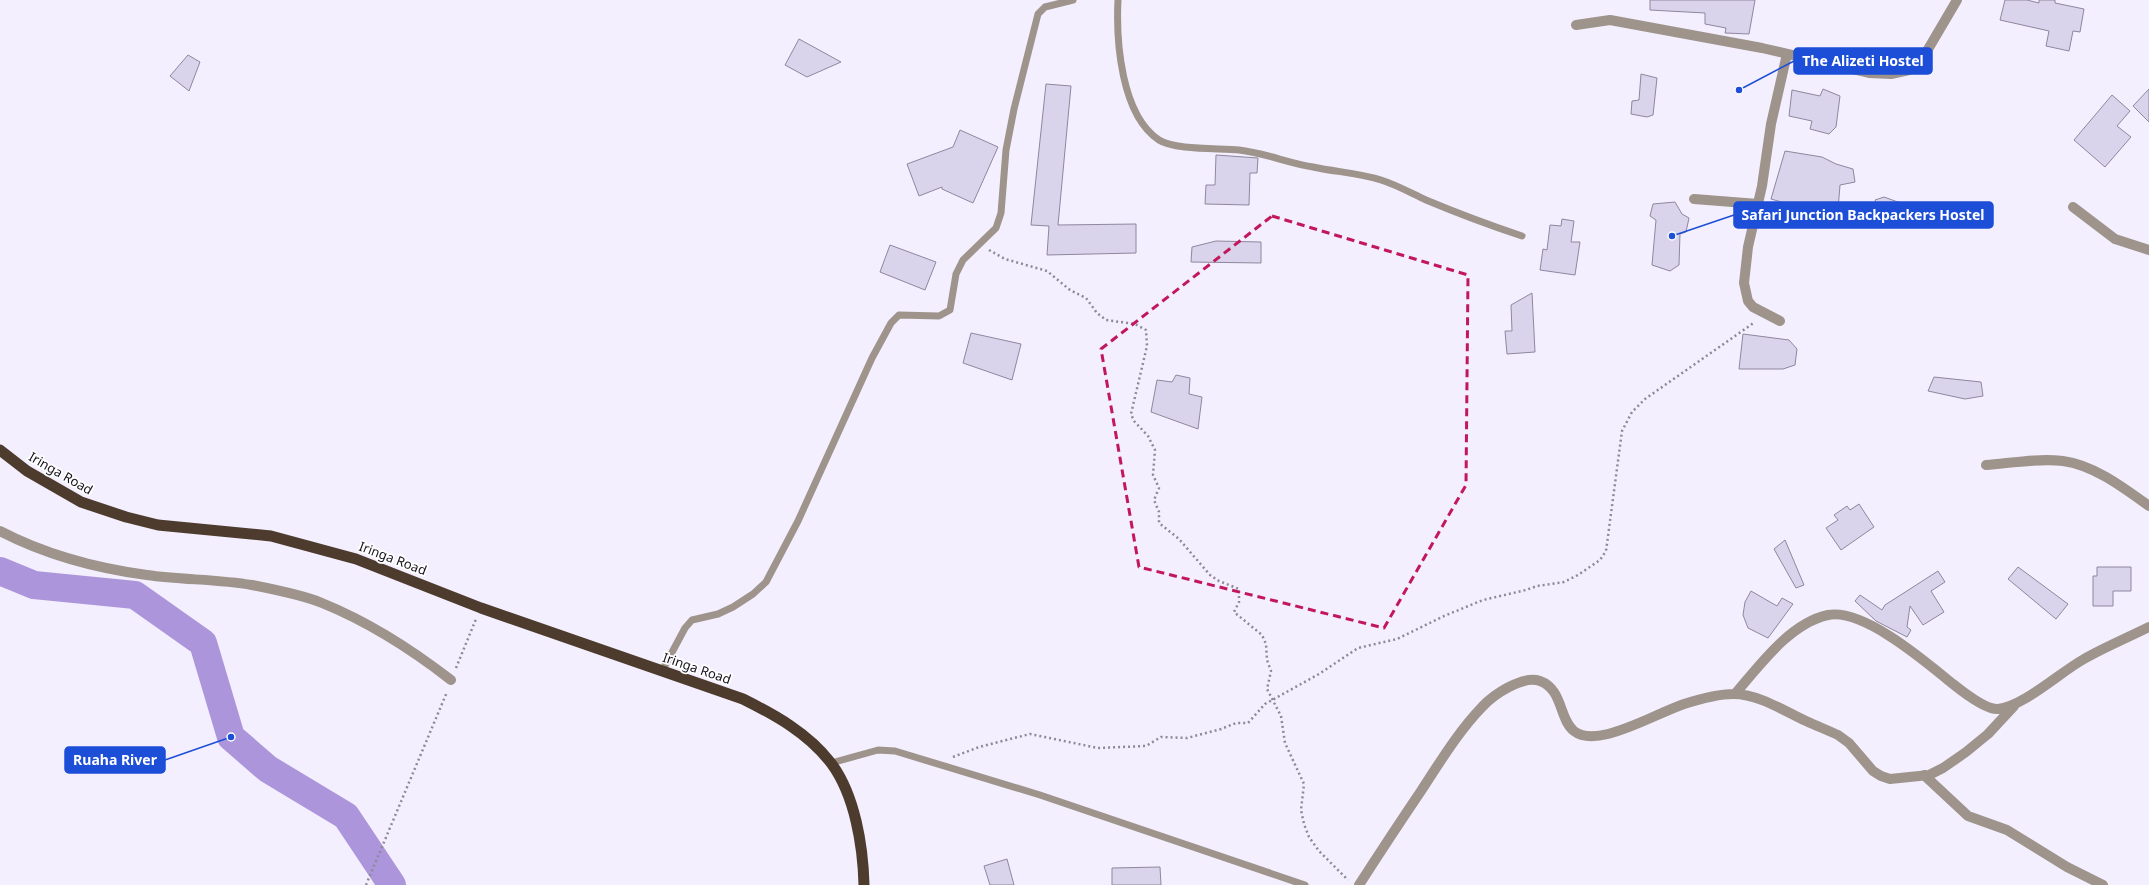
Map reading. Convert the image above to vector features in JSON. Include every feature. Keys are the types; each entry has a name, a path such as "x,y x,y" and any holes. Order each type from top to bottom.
{"highway":[{"name":"Iringa Road","path":"0,450 27,471 81,502 126,517 158,525 271,536 356,558 481,608 743,699 774,714 804,736 831,764 851,801 864,853 864,885"}],"street":[{"path":"1576,25 1610,20 1755,46 1869,73 1891,74 1909,70 1918,64 1957,0"},
{"path":"1780,322 1765,315 1748,302 1744,283 1748,247 1758,204 1771,124 1787,54"},
{"path":"1694,199 1758,204"},
{"path":"2073,207 2115,240 2149,250"},
{"path":"1986,464 2063,461 2087,468 2111,481 2149,506"},
{"path":"0,531 28,545 63,558 108,569 148,575 210,579 253,586 321,602 359,620 406,647 451,680"},
{"path":"1735,694 1770,654 1791,636 1807,623 1829,615 1850,617 1887,634 1979,702 1996,709 2014,706"},
{"path":"1358,885 1450,747 1482,707 1501,691 1519,683 1540,681 1550,688 1572,730 1580,735 1593,736 1608,734 1698,700 1713,696 1735,694 1751,697 1771,704 1838,735 1881,776 1890,779 1924,775 1943,768 1988,734 2014,706 2083,659 2149,627"},
{"path":"1924,775 1968,816 2007,830 2067,867 2103,885"}],"lane":[{"path":"662,671 685,628 692,620 718,614 733,607 753,594 766,582 798,521 859,386 891,323 900,315 939,316 950,310 956,274 963,260 996,228 1000,213 1006,150 1014,109 1038,14 1045,7 1073,0"},
{"path":"1118,0 1117,29 1126,88 1136,113 1151,134 1160,141 1184,147 1240,150 1263,154 1314,168 1382,180 1474,220 1522,236"},
{"path":"831,764 878,750 895,751 1040,795 1306,885"}],"path":[{"path":"981,244 1005,259 1047,271 1070,290 1086,298 1101,317 1141,326 1146,330 1146,346 1131,414 1134,420 1148,436 1155,450 1153,475 1159,488 1154,500 1158,512 1159,523 1179,539 1210,575 1219,581 1239,589 1239,602 1234,612 1262,635 1266,644 1267,660 1271,671 1266,689 1273,698 1281,716 1285,743 1304,784 1301,810 1309,837 1319,851 1353,885"},
{"path":"936,763 979,747 1030,734 1098,748 1146,746 1164,736 1181,739 1188,738 1221,729 1236,723 1248,723 1265,704 1273,698 1319,674 1358,648 1397,639 1444,616 1483,600 1537,586 1564,582 1578,575 1600,560 1606,551 1622,431 1632,412 1645,399 1765,315"},
{"path":"366,885 397,814 481,608"}],"highlighted area":[{"path":"1272,216 1468,275 1466,485 1384,628 1139,567 1101,349"}],"building":[{"path":"1650,0 1755,0 1749,34 1725,33 1726,28 1705,24 1705,13 1650,10"},
{"path":"2005,0 2027,0 2039,3 2039,0 2055,0 2055,3 2084,9 2080,32 2073,31 2069,51 2046,46 2049,31 2000,20"},
{"path":"799,39 841,62 807,77 785,65"},
{"path":"188,55 200,62 189,91 170,76"},
{"path":"1641,74 1657,78 1653,115 1647,117 1631,114 1632,101 1639,100"},
{"path":"1046,84 1071,86 1058,225 1136,224 1136,253 1047,255 1049,226 1031,225"},
{"path":"1823,89 1840,96 1836,127 1829,134 1810,129 1812,121 1789,116 1792,90 1820,96"},
{"path":"2149,89 2149,122 2133,106"},
{"path":"2112,95 2130,111 2117,126 2131,137 2105,167 2074,140"},
{"path":"960,130 998,147 973,203 942,189 942,187 919,196 907,164 953,147"},
{"path":"1785,151 1822,157 1836,164 1853,169 1855,182 1840,185 1838,210 1802,208 1771,199"},
{"path":"1216,155 1258,158 1257,173 1250,173 1249,205 1205,204 1206,185 1215,185"},
{"path":"1884,197 1909,206 1893,224 1885,228 1875,200"},
{"path":"1675,202 1682,214 1689,218 1686,232 1680,234 1679,265 1670,271 1652,265 1656,220 1650,216 1653,204"},
{"path":"1562,219 1574,221 1571,242 1580,242 1575,275 1540,270 1543,249 1547,250 1550,225 1561,226"},
{"path":"1216,241 1261,242 1261,263 1191,262 1192,247"},
{"path":"890,245 936,262 925,290 880,272"},
{"path":"1532,293 1535,352 1507,354 1505,331 1512,331 1511,305"},
{"path":"971,333 1021,344 1012,380 963,363"},
{"path":"1743,334 1789,340 1797,349 1795,365 1783,369 1739,369"},
{"path":"1176,375 1190,378 1189,394 1202,397 1198,429 1151,412 1157,380 1172,382"},
{"path":"1934,377 1981,382 1983,396 1965,399 1928,391"},
{"path":"1859,504 1874,527 1841,550 1826,528 1838,520 1834,515 1847,506 1850,510"},
{"path":"1785,540 1804,585 1796,588 1774,549"},
{"path":"2018,567 2068,604 2056,619 2008,579"},
{"path":"2097,567 2131,567 2131,591 2113,591 2113,606 2093,606 2093,576 2097,576"},
{"path":"1938,571 1945,582 1931,591 1944,612 1923,625 1910,606 1907,627 1911,630 1907,637 1876,621 1855,601 1860,595 1882,610 1885,605"},
{"path":"1751,591 1777,606 1782,598 1793,604 1768,638 1748,628 1743,615 1745,602"},
{"path":"1007,859 1014,885 990,885 984,866"},
{"path":"1160,867 1161,885 1112,885 1112,868"}],"waterway":[{"path":"0,571 34,585 135,595 203,643 231,737 268,769 346,816 392,885"}],"place":[{"name":"The Alizeti Hostel","path":"1739,90"},
{"name":"Safari Junction Backpackers Hostel","path":"1672,236"},
{"name":"Ruaha River","path":"231,737"}]}
